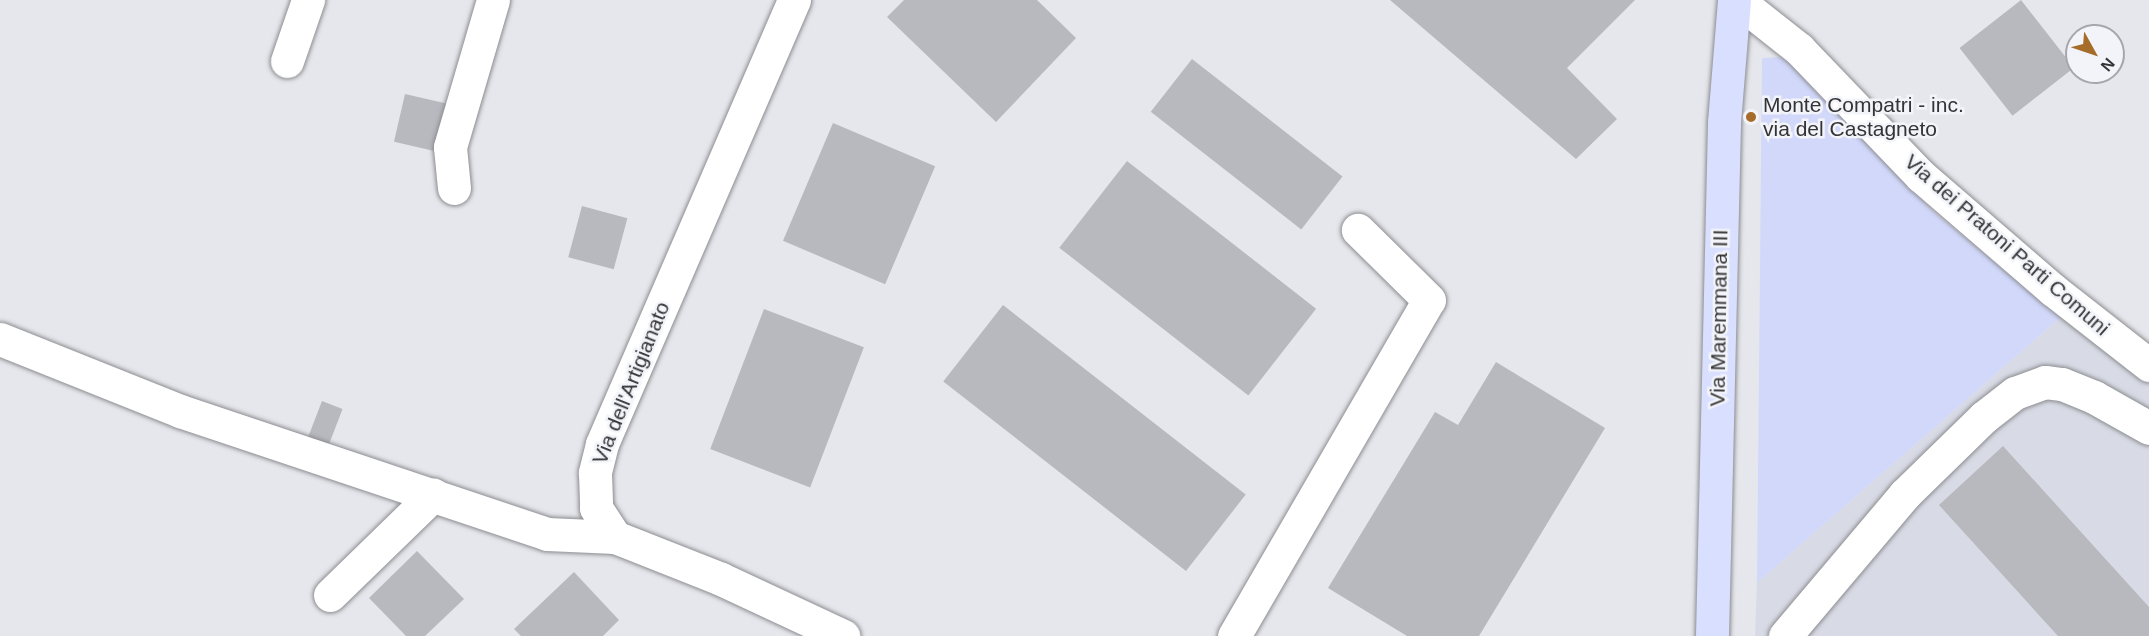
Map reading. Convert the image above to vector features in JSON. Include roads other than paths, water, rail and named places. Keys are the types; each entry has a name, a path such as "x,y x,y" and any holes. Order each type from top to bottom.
{"main road":[{"name":"Via Maremmana III","path":"1712,636 1724,122 1736,0"}],"street":[{"path":"287,61 308,0"},
{"path":"454,188 450,147 493,0"},
{"name":"Via dell'Artigianato","path":"615,537 596,508 595,473 602,444 794,0"},
{"name":"Via dei Pratoni Parti Comuni","path":"1736,0 1799,50 1922,176 2053,290 2149,365"},
{"path":"1234,636 1429,300 1358,230"},
{"path":"0,339 180,411 547,534 615,537 824,632"},
{"path":"1781,635 1904,495 1984,417 2015,393 2045,382 2062,384 2094,397 2149,428"},
{"path":"330,595 433,495"}],"place":[{"name":"Monte Compatri - inc. via del Castagneto","path":"1751,117"}]}
